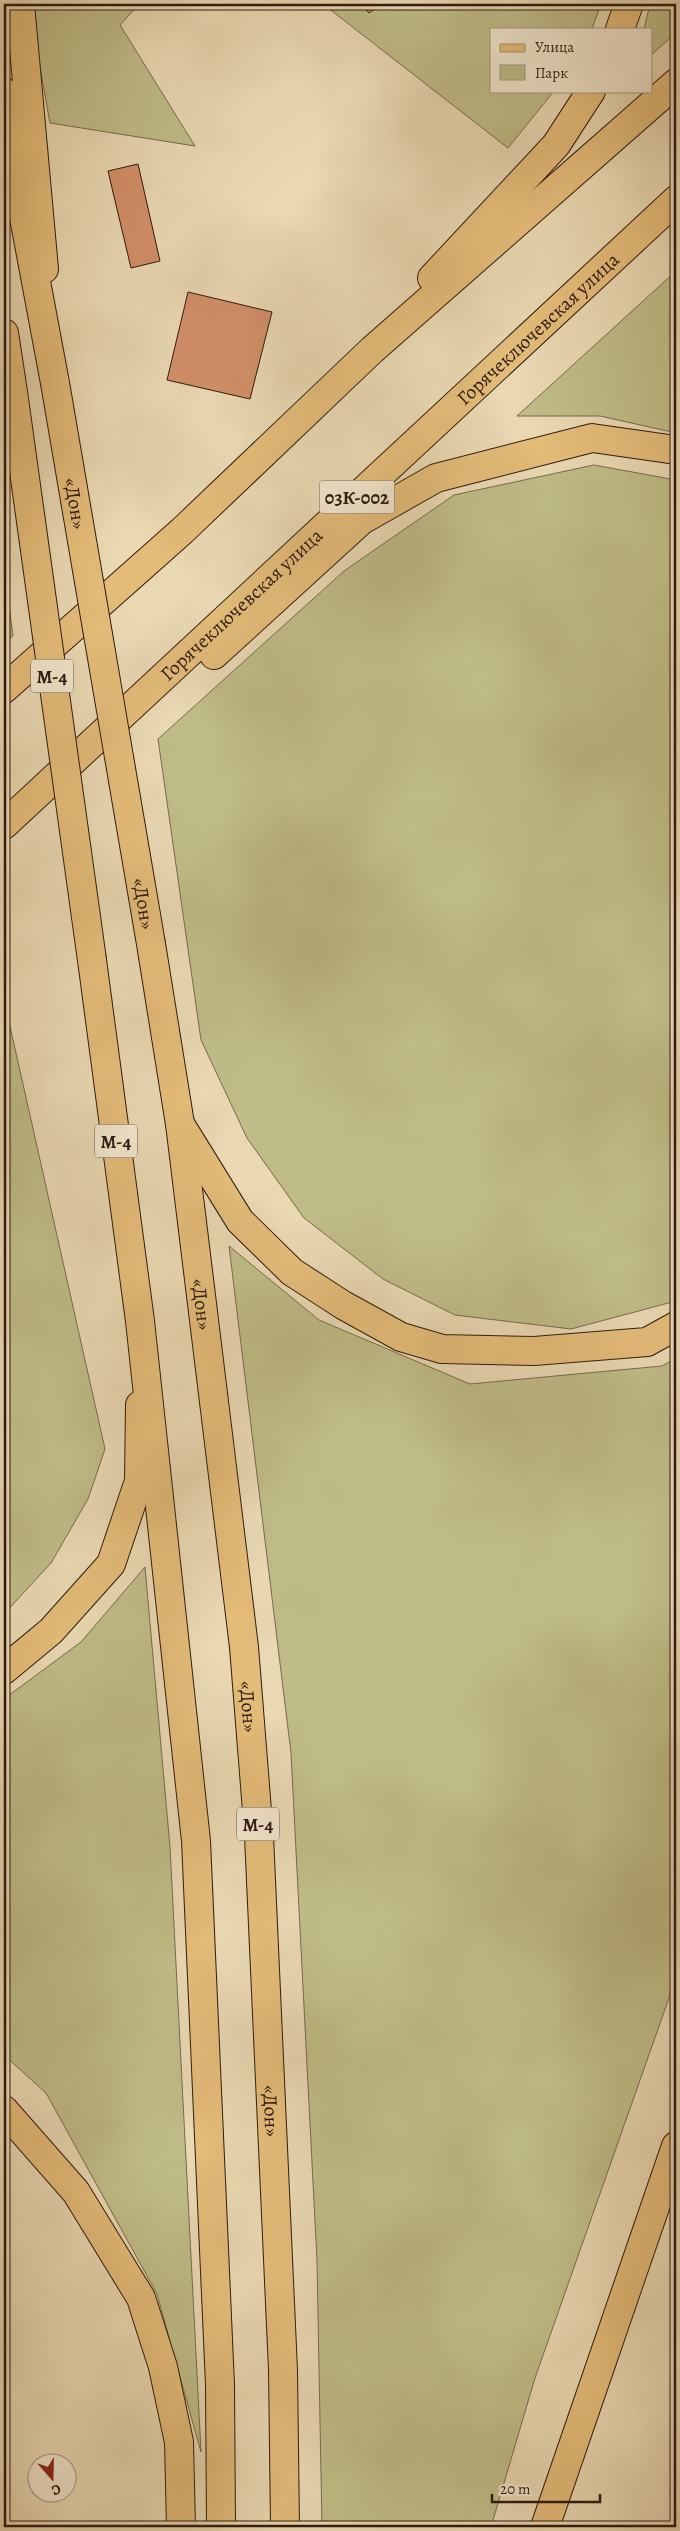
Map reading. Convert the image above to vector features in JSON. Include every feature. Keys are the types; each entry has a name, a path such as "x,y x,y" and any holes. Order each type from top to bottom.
{"main road":[{"path":"20,4 46,292 49,355"},
{"path":"620,28 629,4"},
{"path":"4,689 182,530 372,350 676,83"},
{"name":"«Дон»","path":"4,92 20,196 55,383 180,1124 244,1647 260,1836 283,2370 285,2527"},
{"path":"372,350 452,254 556,146 590,92"},
{"name":"Горячеключевская улица","path":"4,824 676,200"},
{"name":"М-4","path":"4,333 8,382 92,960 140,1322 196,1841 220,2375 222,2527"},
{"path":"4,664 169,517 281,437"},
{"path":"4,839 255,619 362,520 436,478 592,438 676,450"},
{"path":"180,1124 240,1221 286,1265 342,1305 401,1337 442,1349 534,1351 647,1342 676,1326"},
{"path":"4,1670 51,1631 111,1564 139,1480 140,1322"},
{"path":"4,2110 76,2192 141,2298 164,2367 179,2442 181,2527"},
{"path":"545,2527 676,2146"}],"green space":[{"path":"31,4 139,4 120,25 195,146 50,123 31,17"},
{"path":"323,4 601,4 592,28 490,28 490,92 553,92 508,148"},
{"path":"650,4 676,4 676,33 652,54 652,28 644,28"},
{"path":"676,271 676,433 600,416 517,416"},
{"path":"594,465 676,480 676,1301 571,1329 455,1315 383,1279 304,1218 247,1138 201,1040 158,739 344,571 454,495"},
{"path":"4,569 13,636 4,644"},
{"path":"4,1009 7,1013 105,1449 88,1499 51,1563 4,1614"},
{"path":"229,1246 319,1320 470,1384 662,1366 676,1358 676,1978 535,2378 491,2527 322,2527 317,2260 291,1753"},
{"path":"145,1567 170,1847 201,2452 157,2294 46,2093 4,2055 4,1699 81,1642"}],"building":[{"path":"361,4 381,4 369,13"},
{"path":"138,164 160,261 131,268 108,171"},
{"path":"188,292 272,312 250,399 167,380"}]}
